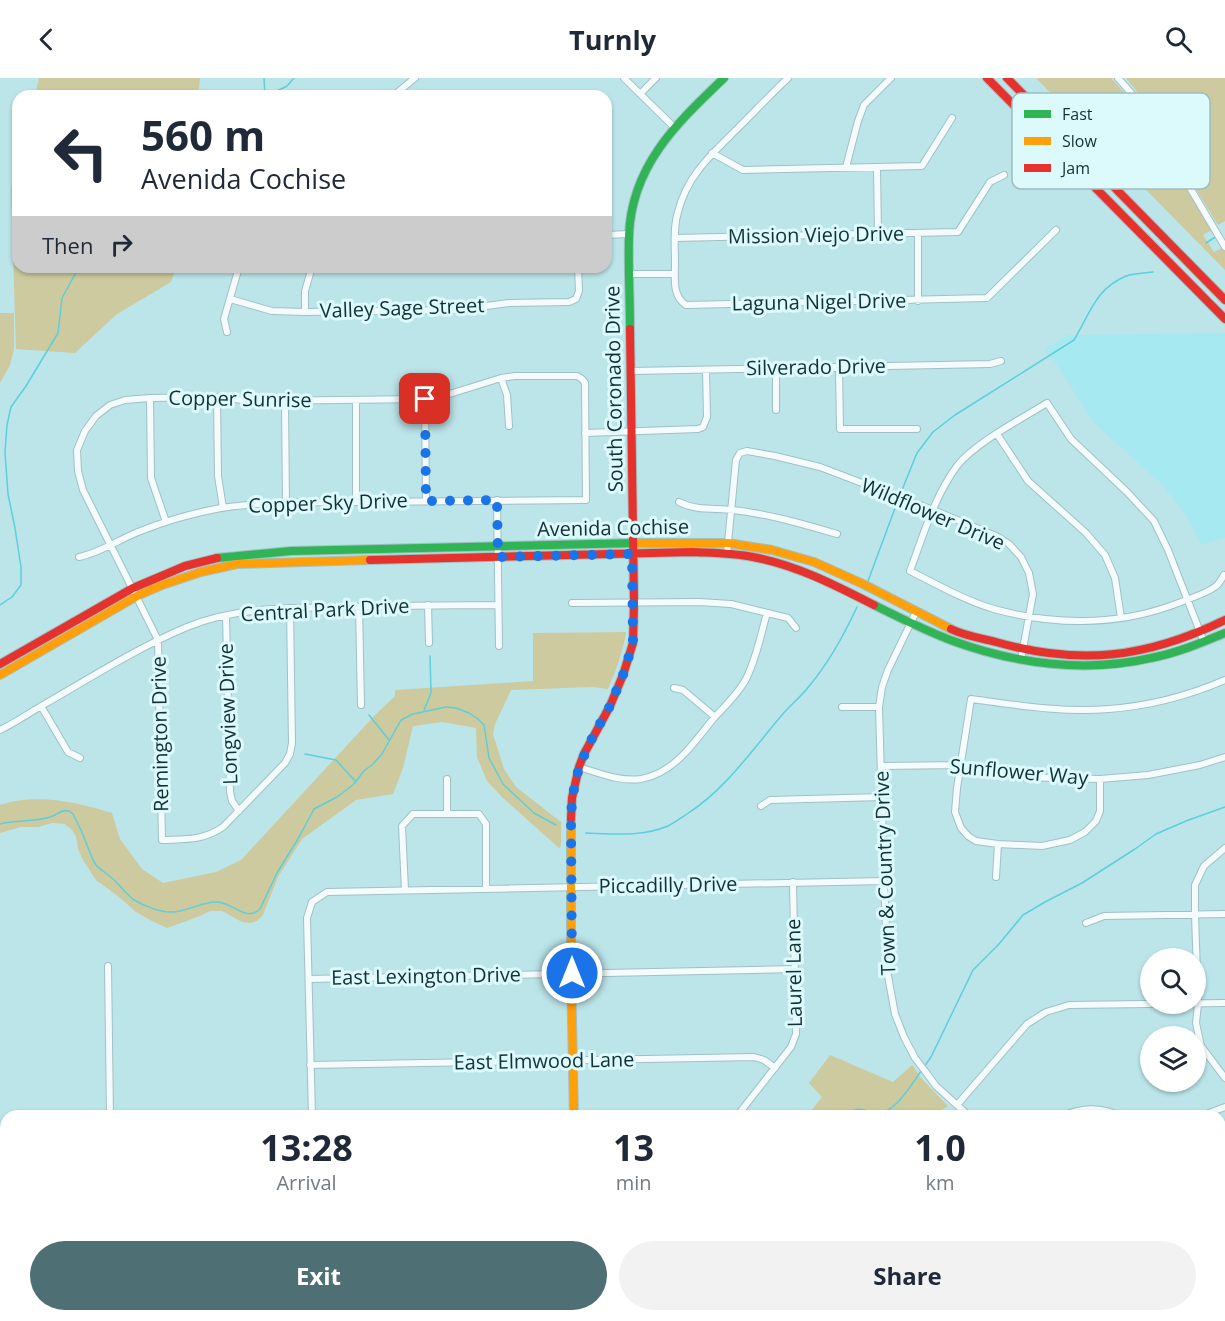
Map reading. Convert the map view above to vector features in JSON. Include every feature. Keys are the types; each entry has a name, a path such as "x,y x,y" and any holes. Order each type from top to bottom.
{"street":[{"path":"400,90 415,78"},
{"path":"624,78 674,127"},
{"path":"640,94 656,78"},
{"name":"South Coronado Drive","path":"574,1110 572,798 579,767 610,706 633,643 629,234 635,197 649,161 674,127 724,78"},
{"path":"846,168 864,105 891,78"},
{"path":"987,78 1012,103"},
{"path":"1007,78 1022,93"},
{"path":"1118,78 1131,93"},
{"path":"630,274 675,274 677,214 682,197 700,166 785,79"},
{"path":"712,153 743,170 922,166 952,118"},
{"path":"877,167 878,234"},
{"name":"Mission Viejo Drive","path":"675,238 958,232 990,182 1004,175"},
{"path":"1097,189 1225,319"},
{"path":"1116,189 1225,300"},
{"path":"1191,189 1225,247"},
{"name":"Laguna Nigel Drive","path":"675,274 676,292 680,301 686,305 987,298 1056,230"},
{"path":"918,233 918,301"},
{"path":"612,235 629,234"},
{"path":"227,332 224,320 237,273"},
{"path":"305,312 305,291 310,273"},
{"name":"Valley Sage Street","path":"230,299 272,311 305,312 456,310 509,303 568,302 576,299 579,291 578,273"},
{"name":"Silverado Drive","path":"631,371 990,364 1001,361"},
{"path":"839,367 840,429 917,429"},
{"path":"776,368 776,410"},
{"path":"585,433 703,428 707,417 706,370"},
{"name":"Copper Sunrise","path":"135,592 83,490 78,471 77,450 85,431 96,416 110,405 125,400 150,398 217,397 252,401 425,399 440,397 501,378 577,376 585,383 585,433"},
{"path":"501,378 507,395 509,426"},
{"path":"217,397 218,476 223,508"},
{"path":"150,398 151,478 166,522"},
{"path":"425,399 426,501"},
{"path":"356,400 356,502"},
{"path":"285,401 286,503"},
{"path":"1204,642 1187,600 1168,550 1154,521 1071,439 1047,403 974,449 957,465 933,510 910,572 992,608 1030,617 1075,621 1121,618 1153,612 1187,600 1216,587 1224,575"},
{"name":"Copper Sky Drive","path":"79,557 90,555 138,532 166,522 193,514 253,504 586,500 585,433"},
{"path":"997,434 1028,481 1086,533 1105,555 1115,578 1121,618"},
{"name":"Wildflower Drive","path":"732,510 736,460 740,453 747,451 820,467 996,536 1009,544 1021,557 1029,573 1033,594 1021,660"},
{"path":"497,500 499,645"},
{"path":"679,502 689,508 732,510 786,518 837,534"},
{"path":"727,553 732,510"},
{"name":"Avenida Cochise","path":"0,675 135,592 201,572 237,564 498,557 728,543 772,550 814,562 955,631 1023,650 1054,655 1097,656 1138,651 1170,643 1225,621"},
{"name":"Avenida Cochise","path":"0,664 135,592 201,562 245,554 291,551 497,547 727,553 800,570 911,623 970,648 1021,660 1054,664 1086,665 1139,661 1174,652 1225,633"},
{"name":"Remington Drive","path":"135,592 158,640 162,840 199,838 212,834 223,827 239,811"},
{"path":"572,603 731,604 788,618 796,628"},
{"path":"428,605 429,643"},
{"name":"Central Park Drive","path":"0,730 158,640 190,626 226,616 255,610 290,608 498,605"},
{"path":"359,607 361,705"},
{"path":"239,811 291,754 290,608"},
{"name":"Town & Country Drive","path":"916,612 888,670 882,687 879,707 888,976 895,1014 915,1058 936,1086 963,1110"},
{"path":"579,767 615,778 640,779 652,776 677,761 745,681 752,666 767,613"},
{"name":"Longview Drive","path":"226,616 230,792 232,801 239,811"},
{"path":"1100,779 1100,811 1096,821 1085,832 1070,840 1042,846 976,841 961,828 955,812 971,699 1034,707 1107,709 1169,699 1225,680"},
{"path":"674,688 683,690 715,717"},
{"path":"41,706 68,752 80,758"},
{"path":"842,707 879,707"},
{"name":"Sunflower Way","path":"881,765 961,765 1019,777 1100,779 1148,775 1200,765 1225,757"},
{"path":"447,779 447,814"},
{"path":"761,806 770,800 882,797"},
{"path":"405,890 402,826 412,814 479,814 486,824 486,888"},
{"path":"996,877 998,844"},
{"path":"1196,948 1195,885 1204,866 1225,848"},
{"name":"Piccadilly Drive","path":"309,979 307,918 312,902 327,892 884,881"},
{"name":"Laurel Lane","path":"742,1110 791,1047 796,1034 793,882"},
{"path":"1086,923 1104,916 1225,914"},
{"path":"108,966 110,1110"},
{"name":"East Lexington Drive","path":"309,979 795,969"},
{"path":"309,979 312,1110"},
{"path":"957,1104 1027,1024 1046,1012 1069,1005 1140,1004"},
{"path":"1206,1004 1225,1004"},
{"path":"1197,1014 1196,1023 1201,1046 1225,1078"},
{"name":"East Elmwood Lane","path":"310,1065 754,1057 764,1060 775,1068"},
{"path":"1078,1110 1108,1110"}],"shaded area":[{"path":"39,78 200,78 199,90 36,90"},
{"path":"1036,78 1111,78 1125,93 1051,93"},
{"path":"1126,78 1225,78 1225,221 1218,225 1196,189 1210,189 1210,93 1138,93"},
{"path":"1145,189 1191,189 1213,229 1203,235 1214,252 1224,247 1225,249 1225,270"},
{"path":"14,273 174,273 171,282 117,314 75,353 16,349"},
{"path":"0,313 14,313 14,349 10,365 0,383"},
{"path":"1225,333 1225,537 1202,545 1187,517 1162,484 1095,424 1045,350 1068,335"},
{"path":"626,632 619,661 608,689 592,687 511,690 495,724 493,734 504,769 516,787 561,822 561,846 559,848 487,781 477,757 476,728 442,722 413,726 403,768 393,794 356,800 302,839 278,877 263,915 257,921 250,923 242,922 222,911 210,911 167,928 136,912 96,880 78,849 76,836 65,824 52,823 38,827 21,827 0,833 0,805 14,801 42,799 70,802 112,813 120,839 142,869 163,883 216,872 241,860 395,696 395,690 533,681 533,633"},
{"path":"830,1055 893,1082 912,1065 921,1078 948,1106 942,1110 812,1110 822,1097 809,1083"}],"waterway":[{"path":"264,78 265,90"},
{"path":"279,90 287,86 294,78"},
{"path":"1206,243 1217,236"},
{"path":"900,495 917,453 933,432 955,415 1074,340 1094,303 1116,281 1129,275 1153,272"},
{"path":"0,605 12,597 21,585 21,567 8,494 5,452 11,407 58,333 62,298 76,273"},
{"path":"868,581 898,500"},
{"path":"586,833 628,834 658,830 701,804 738,768 817,676 836,648 857,607"},
{"path":"424,710 431,693 430,656"},
{"path":"0,824 44,819 63,811 69,811 73,814 96,865 134,900 153,909 169,912 218,902 245,913 255,913 260,909 277,873 314,809 337,797 353,785 382,754 401,720 413,714 446,707 469,713 484,725 489,758 503,784 534,813 556,825"},
{"path":"369,715 389,740"},
{"path":"305,754 336,760 356,782"},
{"path":"924,1067 973,970 1023,915 1082,883 1156,834 1225,807"},
{"path":"888,1110 902,1098 921,1071"},
{"path":"854,1110 863,1110"}],"traffic: fast":[{"path":"630,329 629,236 638,188 648,167 674,129 724,78"},
{"path":"217,558 291,551 637,543"},
{"path":"874,605 953,641 1001,655 1051,664 1126,663 1170,653 1225,633"}],"traffic: slow":[{"path":"637,543 728,543 772,550 814,562 951,629"},
{"path":"0,675 137,596 201,572 237,564 370,560"},
{"path":"571,819 574,1110"}],"traffic: jam":[{"path":"987,78 1012,103"},
{"path":"1007,78 1022,93"},
{"path":"1097,189 1225,319"},
{"path":"1116,189 1225,300"},
{"path":"571,819 572,798 579,767 610,706 633,643 630,329"},
{"path":"370,560 692,552 730,554 769,561 800,570 874,605"},
{"path":"0,664 133,588 185,566 217,558"},
{"path":"951,629 1027,650 1085,656 1140,650 1168,643 1225,620"}],"route":[{"path":"425,399 426,501 497,500 498,557 632,554 633,643 610,706 584,754 572,798 572,973"}]}
